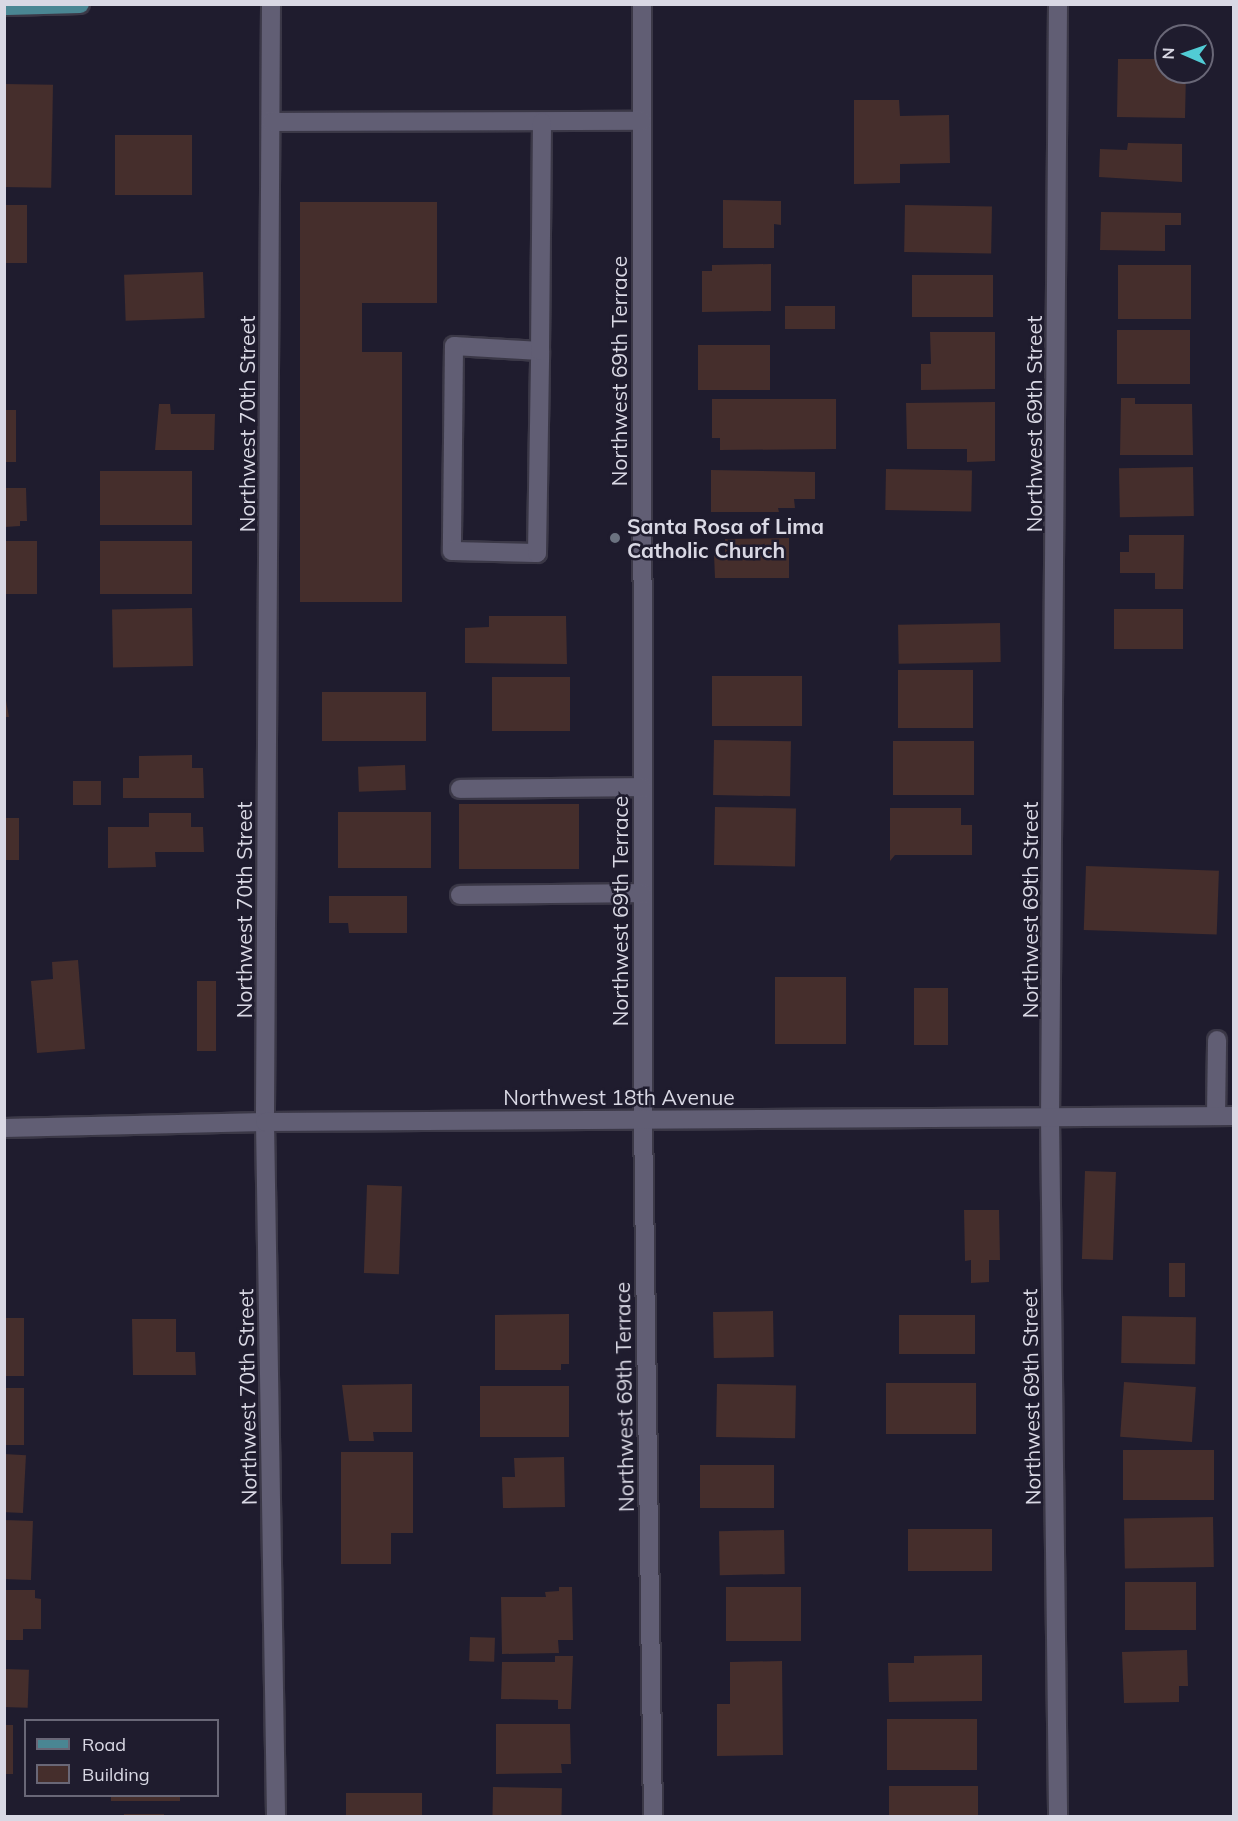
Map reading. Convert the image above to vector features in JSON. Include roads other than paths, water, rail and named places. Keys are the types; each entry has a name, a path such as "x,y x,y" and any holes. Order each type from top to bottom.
{"main road":[{"path":"4,6 80,4"}],"street":[{"name":"Northwest 70th Street","path":"272,4 265,1122 276,1816"},
{"name":"Northwest 69th Terrace","path":"642,4 643,1119 653,1816"},
{"name":"Northwest 69th Street","path":"1058,4 1050,1117 1058,1816"},
{"path":"271,122 642,121"},
{"path":"540,351 454,346 452,551 537,553 540,351 542,122"},
{"path":"460,789 642,787"},
{"path":"460,895 642,893"},
{"path":"1216,1040 1225,1116"},
{"name":"Northwest 18th Avenue","path":"4,1128 265,1122 1225,1116"}],"place":[{"name":"Santa Rosa of Lima Catholic Church","path":"615,538"}]}
